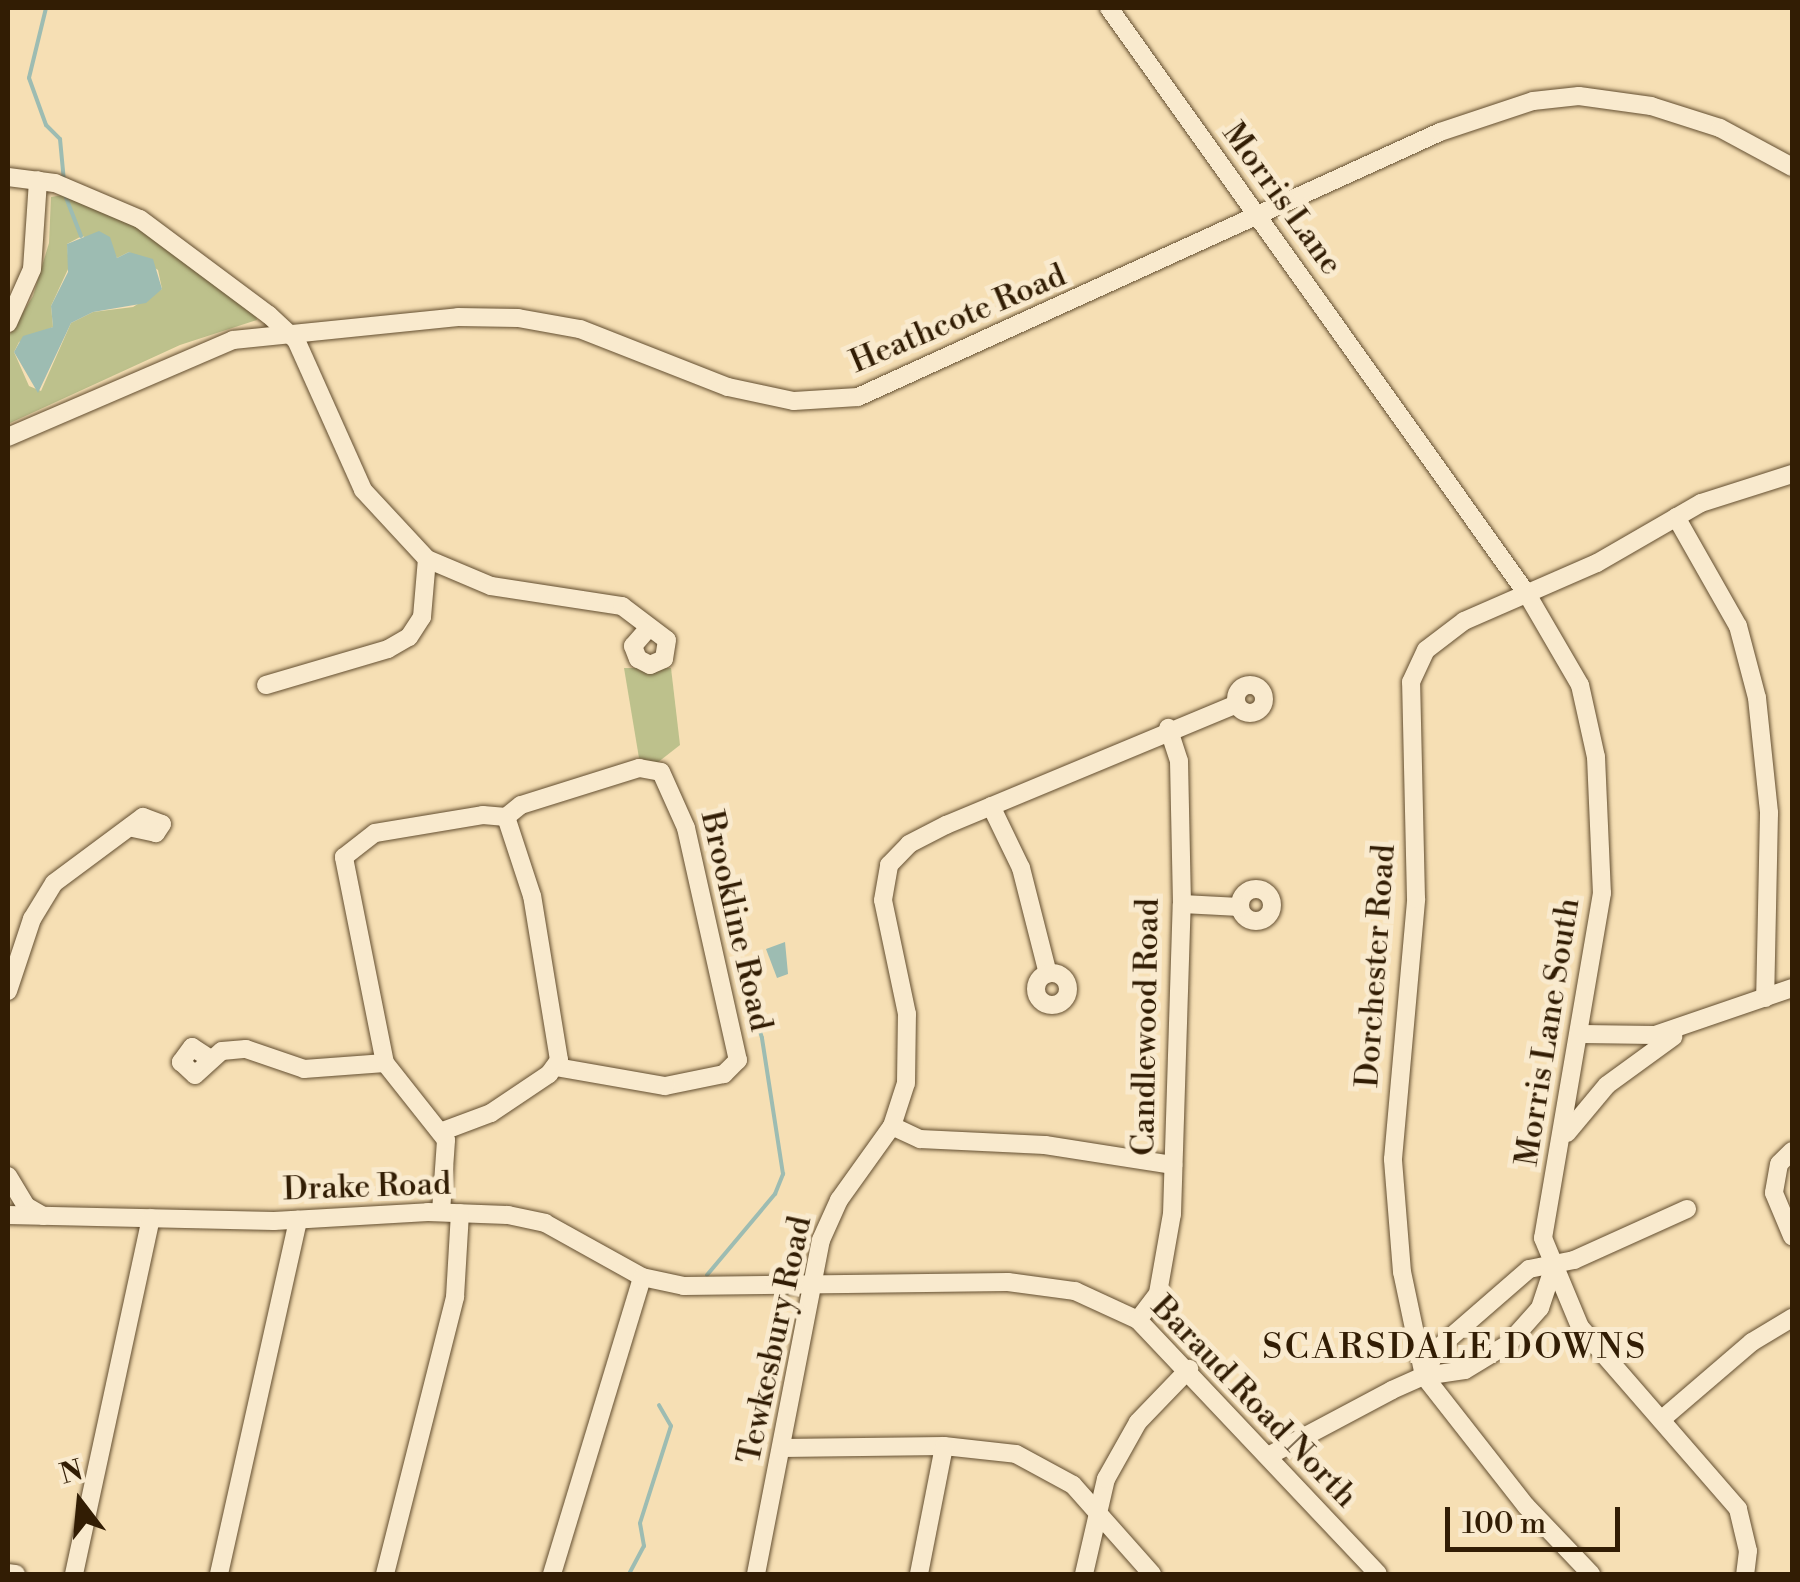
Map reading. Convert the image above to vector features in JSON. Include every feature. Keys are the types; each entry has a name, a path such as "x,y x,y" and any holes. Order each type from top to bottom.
{"street":[{"name":"Morris Lane","path":"1108,8 1406,426"},
{"name":"Heathcote Road","path":"8,437 200,350 286,330 458,317 532,320 580,329 728,387 826,401 894,384 1471,119 1557,98 1614,98 1695,117 1792,167"},
{"path":"8,177 55,184 165,233 286,330 296,340 363,490 428,559 491,586 622,606 648,629"},
{"path":"8,323 32,269 55,184"},
{"name":"Morris Lane South","path":"1406,426 1565,650 1594,733 1602,894 1582,1034 1542,1238 1580,1327 1738,1508 1748,1552 1745,1574"},
{"name":"Dorchester Road","path":"1591,1574 1526,1506 1424,1376 1398,1249 1393,1160 1416,900 1411,682 1418,660 1445,633 1744,484 1792,474"},
{"path":"1676,517 1738,626 1757,698 1768,813 1765,998"},
{"path":"266,685 388,650 409,637 422,617 428,559"},
{"name":"Tewkesbury Road","path":"756,1574 831,1214 892,1126 906,1083 910,1038 883,900 885,876 909,844 1168,728 1236,704"},
{"name":"Candlewood Road","path":"1138,1320 1158,1293 1169,1259 1182,904 1179,761 1168,728"},
{"name":"Brookline Road","path":"506,817 521,805 639,768 661,772 686,828 738,1060 724,1074 665,1086 556,1067"},
{"path":"992,806 1021,868 1048,974"},
{"path":"385,1574 455,1297 451,1213 443,1132 385,1064 344,857 375,833 483,815 506,817 532,896 559,1050 556,1067 491,1113 443,1132"},
{"path":"8,992 42,899 83,857 132,828"},
{"path":"1182,904 1240,907"},
{"path":"1582,1034 1655,1036 1792,988"},
{"path":"1562,1141 1607,1085 1699,1022"},
{"path":"209,1058 259,1050 304,1068 385,1064"},
{"path":"892,1126 920,1139 1045,1145 1172,1165"},
{"path":"1792,1150 1779,1164 1774,1193 1792,1236"},
{"path":"8,1176 26,1206 43,1216"},
{"path":"1424,1376 1437,1349 1529,1269 1553,1268 1687,1210"},
{"name":"Drake Road","path":"8,1215 298,1220 451,1213 545,1223 642,1277 713,1286"},
{"path":"74,1574 151,1218"},
{"path":"219,1574 298,1220"},
{"path":"1270,1455 1424,1376 1466,1370 1508,1344 1540,1308 1553,1268"},
{"path":"552,1574 642,1277"},
{"name":"Baraud Road North","path":"713,1286 1024,1283 1075,1291 1138,1320 1189,1369 1378,1574"},
{"path":"1661,1420 1752,1342 1792,1318"},
{"path":"1084,1574 1096,1511 1138,1422 1189,1369"},
{"path":"919,1574 944,1446"},
{"path":"782,1448 944,1446 1034,1461 1073,1486 1152,1574"},
{"path":"8,1573 16,1574"}],"green space":[{"path":"63,195 121,217 176,251 255,312 257,320 180,345 8,424 8,337 33,296 49,243 51,197","holes":["82,236 111,247 117,258 129,252 158,270 162,289 133,307 93,312 71,323 41,391 29,386 14,352 19,342 53,327 51,306 69,267 67,244"]},
{"path":"624,668 671,668 680,745 657,763 639,758"}],"water":[{"path":"99,231 110,237 117,258 129,252 153,259 162,289 146,303 93,312 71,323 38,393 14,352 23,336 53,327 51,306 68,272 67,244"},
{"path":"785,942 788,974 777,978 766,949"}],"waterway":[{"path":"46,8 29,78 46,125 60,139 64,181"},
{"path":"65,195 81,236"},
{"path":"707,1275 775,1194 783,1174 762,1038 723,910"},
{"path":"629,1574 644,1546 640,1523 671,1426 659,1405"}],"district":[{"name":"SCARSDALE DOWNS","path":"1455,1348"}]}
